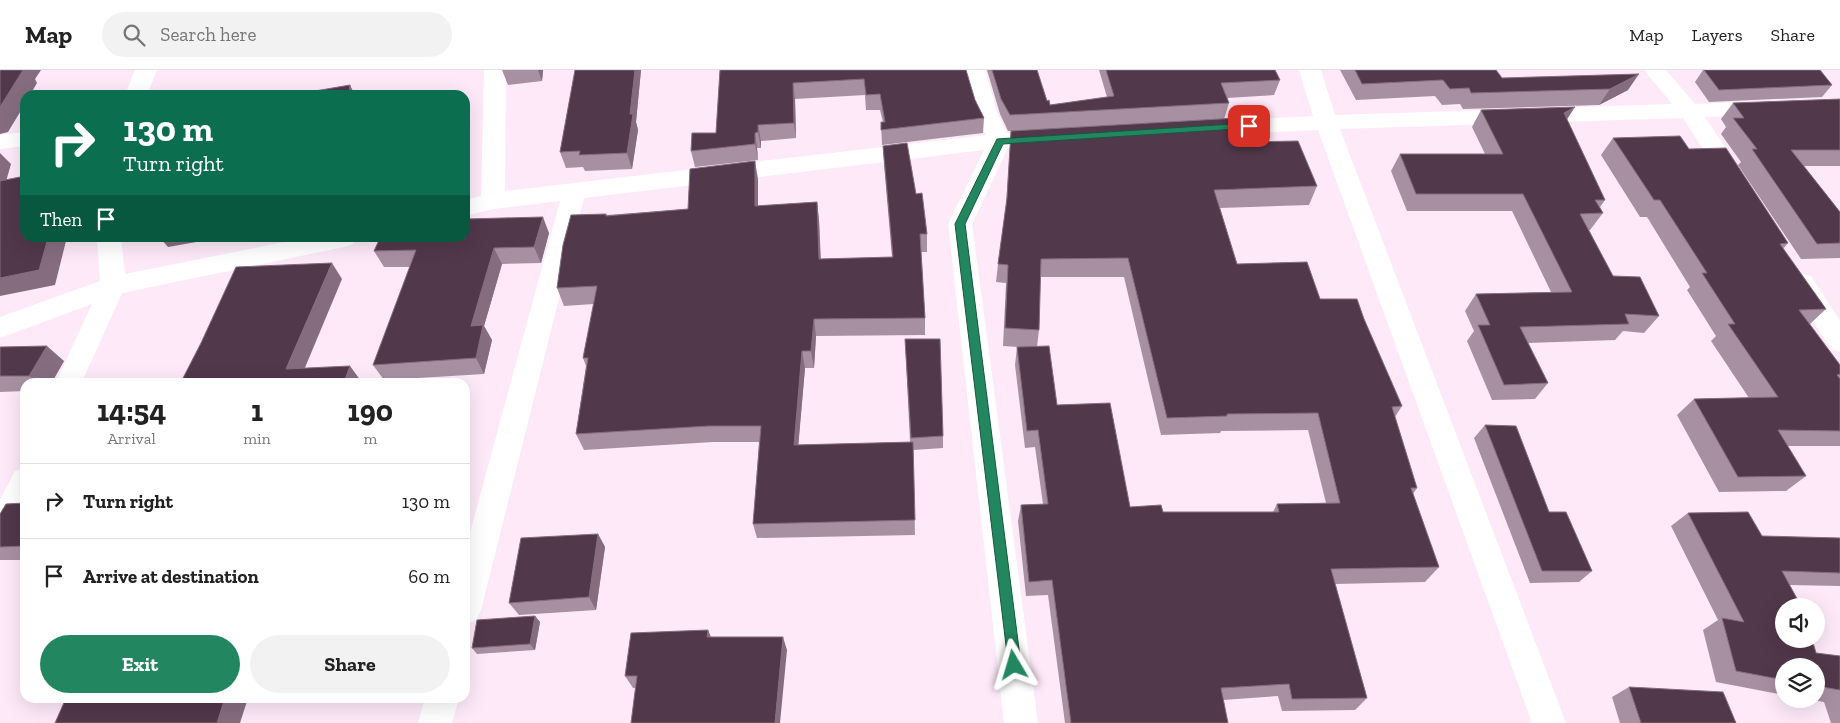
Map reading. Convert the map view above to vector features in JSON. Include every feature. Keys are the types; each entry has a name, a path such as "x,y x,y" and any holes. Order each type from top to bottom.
{"street":[{"path":"138,90 146,70"},
{"path":"493,201 495,70"},
{"path":"974,70 986,115 1000,141"},
{"path":"1310,70 1326,122 1550,723"},
{"path":"1655,70 1690,112 1749,202"},
{"path":"1188,130 1326,122 1690,112 1840,105"},
{"path":"470,207 493,201 1000,141 1069,137"},
{"path":"0,142 20,140"},
{"path":"1000,141 960,224 1021,723"},
{"path":"470,591 574,191"},
{"path":"71,378 113,286 109,242"},
{"path":"0,328 113,286 325,242"},
{"path":"1792,268 1840,342"},
{"path":"0,532 20,490"},
{"path":"435,723 441,703"}],"building":[{"path":"0,70 23,70 0,107"},
{"path":"575,70 635,70 630,114 633,114 627,153 579,155 580,151 560,152"},
{"path":"720,70 966,70 975,100 984,118 881,130 881,122 885,122 880,94 866,95 864,79 793,83 794,123 758,125 758,132 755,133 755,144 691,151 692,133 716,133"},
{"path":"992,70 1037,70 1050,105 1114,96 1106,70 1275,70 1280,80 1221,83 1229,103 1010,115 1001,99"},
{"path":"1355,70 1496,70 1502,78 1639,74 1610,89 1471,93 1469,88 1450,89 1443,80 1362,84"},
{"path":"1704,70 1820,70 1832,85 1719,90"},
{"path":"350,85 350,90 321,90"},
{"path":"1840,99 1840,150 1791,150 1840,212 1840,243 1817,244 1752,149 1757,149 1733,118 1744,118 1733,103"},
{"path":"1575,107 1564,113 1605,200 1595,200 1603,213 1580,214 1613,276 1640,277 1659,316 1625,314 1629,324 1520,327 1548,383 1504,385 1478,325 1490,325 1476,294 1572,292 1523,194 1416,194 1400,154 1503,154 1481,110"},
{"path":"1237,118 1246,142 1298,141 1317,186 1214,190 1237,264 1307,262 1320,299 1357,299 1402,406 1392,407 1417,488 1411,488 1439,567 1331,569 1367,698 1292,699 1289,684 1221,688 1228,723 1071,723 1052,580 1029,582 1021,505 1048,504 1038,430 1027,431 1017,347 1049,346 1057,405 1110,403 1130,507 1161,505 1163,512 1279,512 1277,504 1340,503 1318,413 1227,414 1227,416 1167,418 1128,258 1041,259 1039,330 1005,328 1008,265 998,264 1007,198 1011,131"},
{"path":"1680,136 1689,149 1726,148 1788,243 1780,244 1826,309 1799,310 1840,365 1840,374 1837,375 1840,379 1840,431 1778,430 1806,476 1738,477 1694,399 1778,397 1728,324 1735,324 1702,273 1707,273 1660,200 1654,200 1613,138"},
{"path":"907,143 916,194 922,193 927,234 920,234 925,318 814,319 811,351 802,351 794,445 913,442 915,520 753,524 761,426 709,426 576,434 588,358 583,358 597,286 557,288 563,245 571,215 606,214 606,216 688,209 690,169 755,161 755,206 817,202 819,259 893,257 883,146"},
{"path":"20,177 20,242 47,242 39,270 0,278 0,181"},
{"path":"543,217 534,247 494,248 471,326 483,325 476,358 373,365 416,250 374,251 378,242 470,242 470,219"},
{"path":"332,263 286,369 350,366 346,378 183,378 236,267"},
{"path":"905,339 940,339 943,436 911,438"},
{"path":"47,346 29,376 0,376 0,347"},
{"path":"1485,425 1516,426 1549,512 1566,512 1592,571 1542,571"},
{"path":"20,503 20,546 0,547 0,514 6,504"},
{"path":"1748,512 1762,536 1840,538 1840,573 1782,571 1797,598 1775,598 1775,648 1815,648 1816,653 1840,656 1840,690 1825,688 1825,658 1775,658 1775,678 1736,671 1722,618 1744,622 1688,513"},
{"path":"598,534 589,597 509,603 521,538"},
{"path":"535,616 530,644 472,648 477,620"},
{"path":"708,630 707,637 783,637 775,723 631,723 637,676 625,676 631,633"},
{"path":"1629,687 1723,692 1736,723 1641,723"},
{"path":"64,703 223,703 217,723 55,723"}],"route":[{"path":"1014,665 960,224 1000,141 1249,126"}]}
